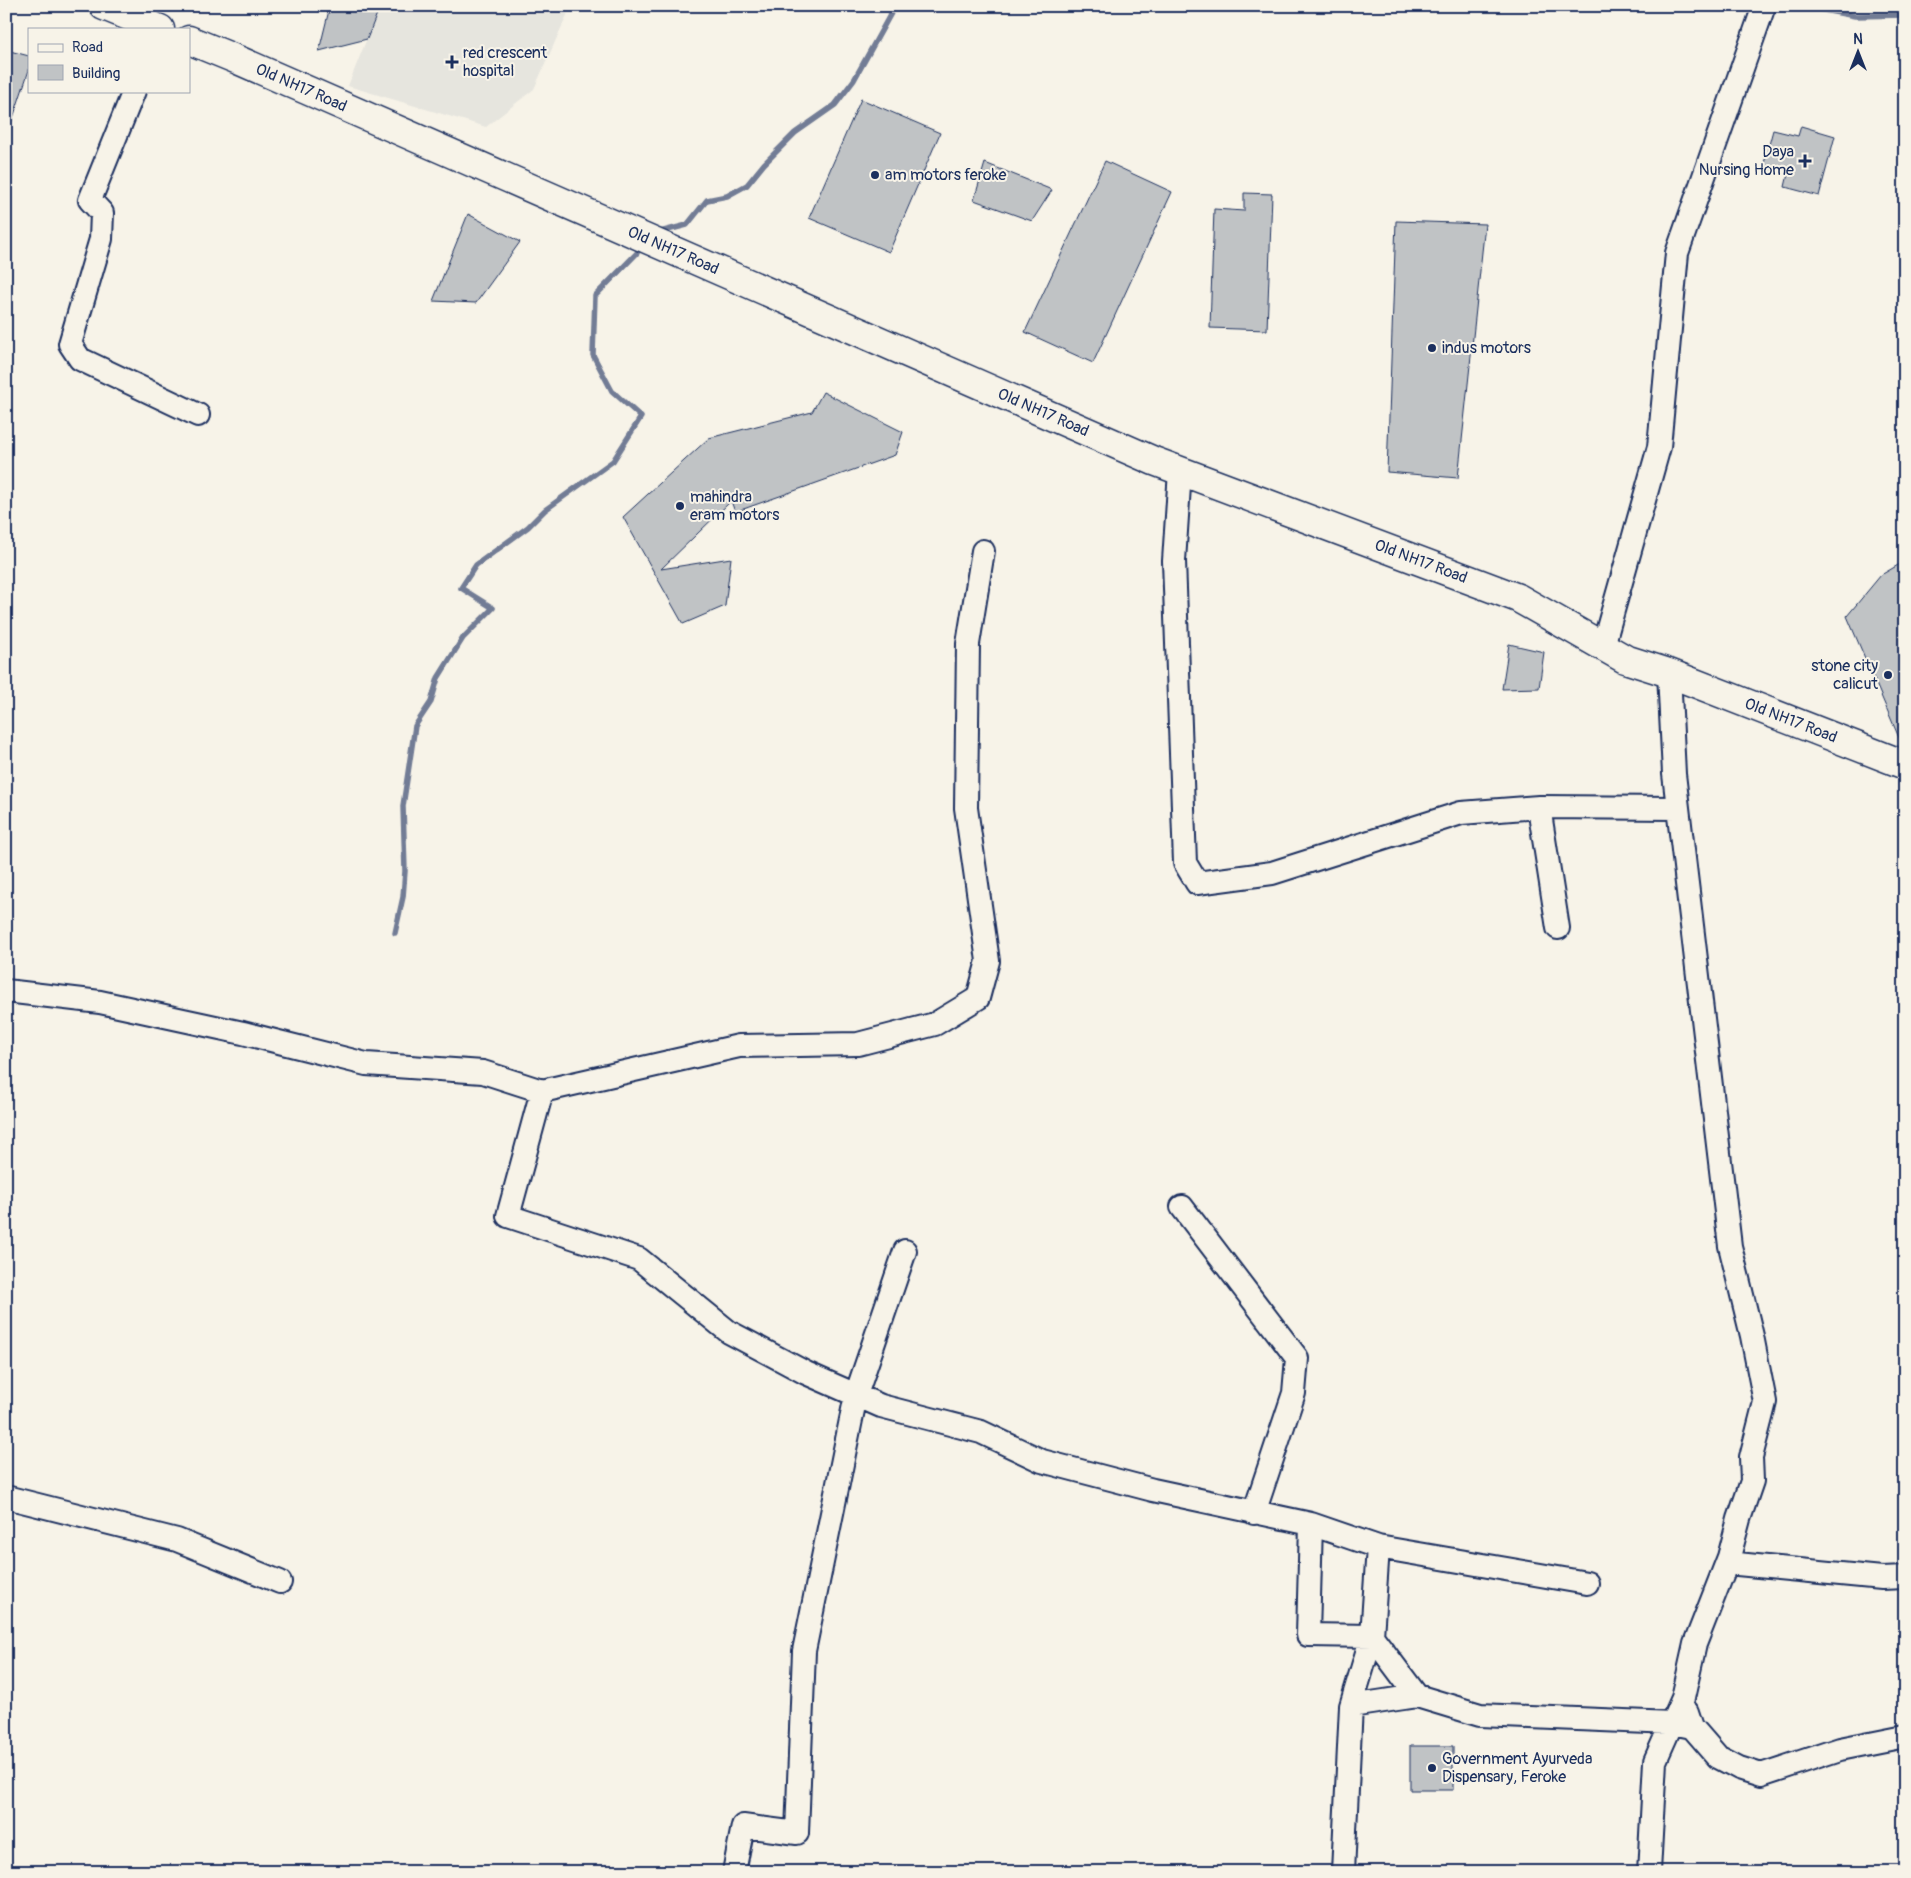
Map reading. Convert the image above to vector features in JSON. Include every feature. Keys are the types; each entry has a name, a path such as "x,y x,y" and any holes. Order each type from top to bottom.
{"main road":[{"path":"104,6 158,28"},
{"name":"Old NH17 Road","path":"190,40 1154,461 1518,598 1625,659 1669,673 1905,765"}],"street":[{"path":"1603,646 1660,447 1677,254 1764,6"},
{"path":"134,92 90,200 102,213 101,239 70,344 80,359 198,415"},
{"path":"1180,471 1174,561 1185,863 1197,883 1272,873 1461,813 1539,807 1678,808"},
{"path":"6,991 100,1002 243,1033 366,1064 483,1072 542,1090 739,1046 858,1044 935,1024 978,998 988,961 966,808 968,644 983,551"},
{"path":"1649,1872 1655,1761 1682,1725 1683,1698 1695,1644 1727,1562 1752,1481 1751,1457 1765,1402 1752,1336 1730,1246 1674,774 1669,673"},
{"path":"1539,807 1558,928"},
{"path":"542,1090 508,1216 639,1259 729,1332 806,1373 881,1406 981,1432 1042,1461 1153,1490 1311,1524 1378,1547 1587,1583"},
{"path":"1182,1206 1297,1358 1294,1393 1254,1513"},
{"path":"734,1872 743,1826 797,1833 804,1651 856,1395 904,1251"},
{"path":"6,1497 177,1540 280,1582"},
{"path":"1311,1524 1308,1635 1372,1636"},
{"path":"1343,1872 1351,1706 1372,1636 1378,1547"},
{"path":"1727,1562 1882,1578 1905,1576"},
{"path":"1372,1636 1417,1696"},
{"path":"1351,1706 1417,1696 1480,1715 1682,1725 1718,1757 1739,1768 1761,1775 1840,1750 1905,1736"}],"shaded area":[{"name":"red crescent hospital","path":"380,6 571,6 534,89 486,127 348,86"}],"building":[{"path":"330,6 380,6 367,39 319,51"},
{"path":"6,50 28,56 28,73 9,130 6,129"},
{"name":"am motors feroke","path":"861,99 940,133 889,252 809,218"},
{"path":"1801,126 1835,136 1819,196 1785,187 1788,174 1763,167 1773,130 1798,136"},
{"path":"1105,161 1172,192 1093,363 1025,332"},
{"path":"985,163 1052,190 1032,221 974,200"},
{"path":"1244,193 1272,194 1267,330 1210,328 1214,209 1244,211"},
{"path":"468,214 520,242 476,303 433,301"},
{"name":"indus motors","path":"1396,221 1485,224 1458,478 1387,472"},
{"name":"mahindra eram motors","path":"823,392 903,432 895,455 735,512 731,501 661,569 731,558 725,606 683,624 623,517 709,438 812,412"},
{"name":"stone city calicut","path":"1905,561 1905,748 1847,616 1881,575"},
{"path":"1509,644 1544,652 1539,688 1502,689"},
{"name":"Government Ayurveda Dispensary, Feroke","path":"1410,1746 1453,1746 1453,1790 1410,1790"}],"waterway":[{"path":"656,233 687,225 707,200 727,196 747,185 764,164 795,133 835,105 854,80 895,6"},
{"path":"1782,7 1813,8 1855,16 1905,15"},
{"path":"395,933 403,897 405,871 403,806 415,726 431,702 438,678 463,638 493,608 461,588 476,565 528,527 545,510 613,461 641,417 612,391 593,355 595,296 637,253"}],"place":[{"name":"red crescent hospital","path":"452,62"},
{"name":"Daya Nursing Home","path":"1805,161"},
{"name":"am motors feroke","path":"875,175"},
{"name":"indus motors","path":"1432,348"},
{"name":"mahindra eram motors","path":"680,506"},
{"name":"stone city calicut","path":"1888,675"},
{"name":"Government Ayurveda Dispensary, Feroke","path":"1432,1768"}]}
